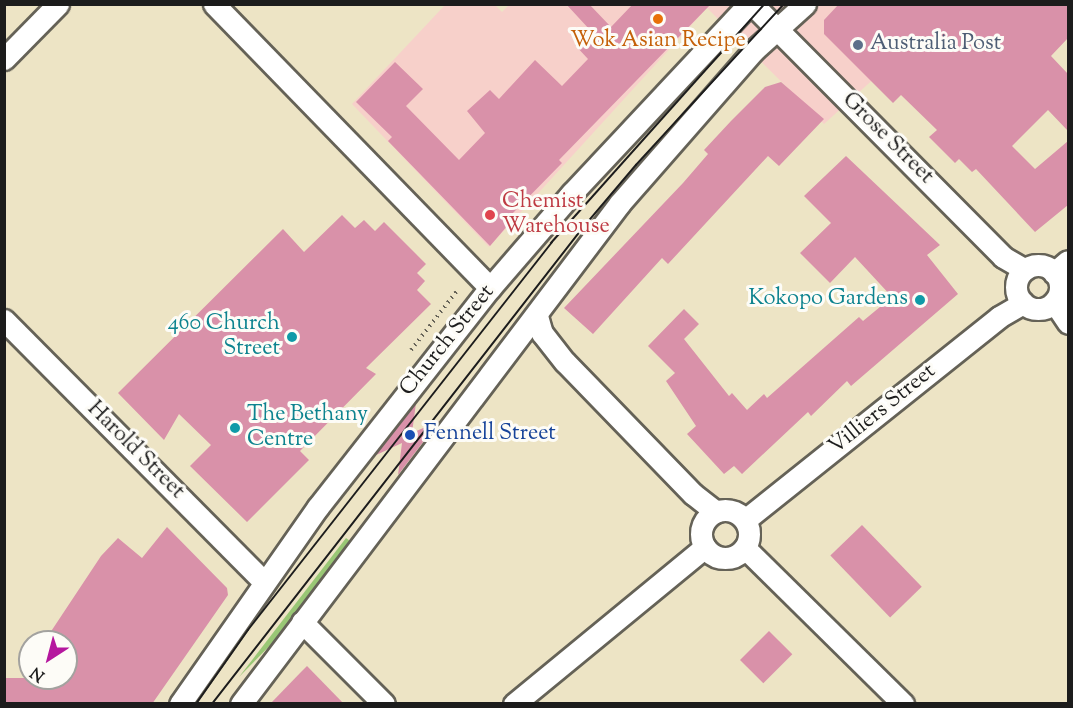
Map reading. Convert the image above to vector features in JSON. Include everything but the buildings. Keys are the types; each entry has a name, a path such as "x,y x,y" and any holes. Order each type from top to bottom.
{"street":[{"path":"4,58 58,4"},
{"path":"214,4 490,288"},
{"name":"Church Street","path":"180,704 264,582 371,437 490,288 572,193 750,4"},
{"name":"Grose Street","path":"750,4 1003,257 1024,270"},
{"path":"241,704 537,316 620,203 776,28 805,4"},
{"path":"1040,265 1061,267 1060,286 1054,302 1040,309 1023,303 1016,284 1024,270 1040,265"},
{"path":"1054,302 1068,323"},
{"name":"Villiers Street","path":"745,520 999,317 1023,303"},
{"path":"537,316 549,344 693,494 716,512 735,512 745,520 749,536 745,548 724,558 705,547"},
{"name":"Harold Street","path":"4,320 264,582"},
{"path":"705,547 703,524 716,512"},
{"path":"514,704 705,547"},
{"path":"745,548 903,704"},
{"path":"302,622 384,704"}],"shaded area":[{"path":"510,4 955,5 824,124 707,8 489,247 352,104 445,5 495,5 502,12"}],"green space":[{"path":"346,538 354,544 290,625 239,677"}],"tram line":[{"path":"196,704 248,630 551,243 765,4"},
{"path":"212,704 581,230 636,165 784,4"}],"place":[{"name":"Wok Asian Recipe","path":"658,19"},
{"name":"Australia Post","path":"858,45"},
{"name":"Chemist Warehouse","path":"490,215"},
{"name":"Kokopo Gardens","path":"920,300"},
{"name":"460 Church Street","path":"292,337"},
{"name":"The Bethany Centre","path":"235,428"},
{"name":"Fennell Street","path":"410,435"}]}
